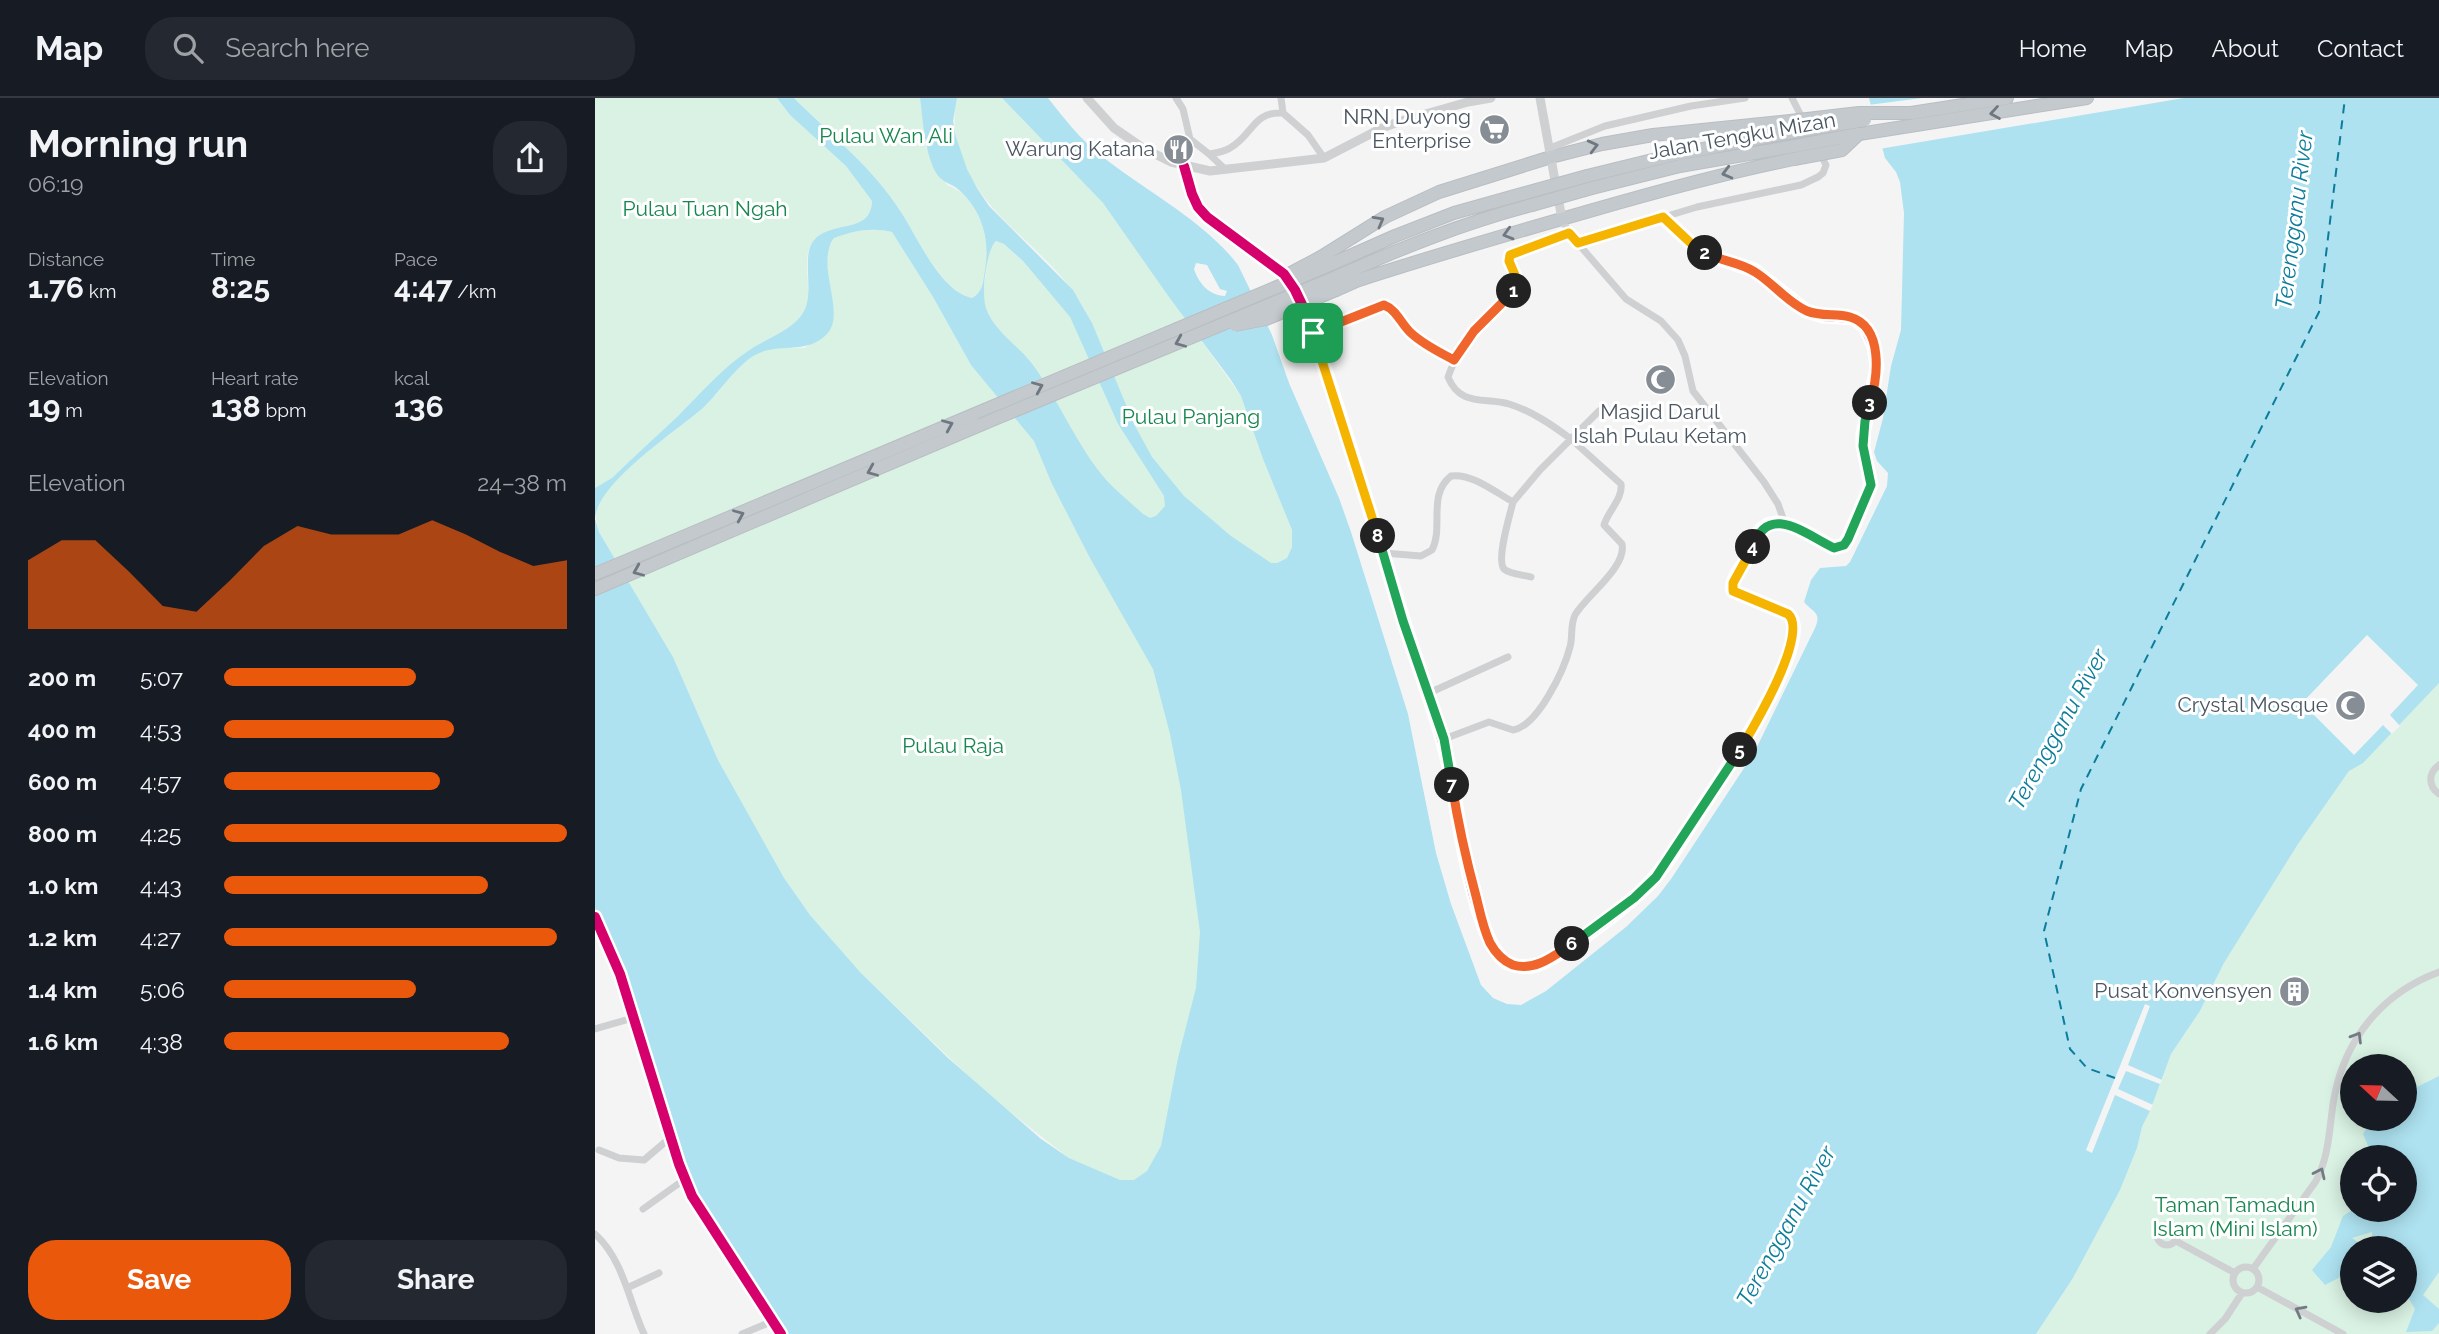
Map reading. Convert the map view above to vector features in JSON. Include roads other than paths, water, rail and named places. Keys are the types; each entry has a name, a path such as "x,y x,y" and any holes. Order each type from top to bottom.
{"highway":[{"path":"978,419 1206,331 1330,273 1385,218 1439,192 1550,153 1653,135 1792,126 1859,113 1911,113 2007,98"},
{"name":"Jalan Tengku Mizan","path":"1590,182 1680,166 1794,152 1842,150 1860,134 2087,98"},
{"name":"Jalan Tengku Mizan","path":"1330,273 1434,220 1531,199 1677,154 1792,126"},
{"path":"595,589 679,547 1177,330 1330,273 1407,264 1794,152"},
{"path":"595,574 679,547"}],"street":[{"path":"1087,98 1114,128 1156,156 1184,166 1210,171 1324,158 1391,124 1491,98"},
{"path":"1176,98 1182,109 1190,139 1224,169"},
{"path":"1281,98 1283,113"},
{"path":"1541,98 1562,219 1569,233 1626,299 1652,314 1678,340 1685,356 1693,391 1764,482 1778,504 1785,524"},
{"path":"1550,153 1605,126 1692,102 1745,98"},
{"path":"1578,243 1735,198 1801,186 1823,173 1826,164 1792,98"},
{"path":"1209,154 1230,149 1263,115 1272,112 1283,113 1308,135 1324,158"},
{"path":"1184,166 1198,207 1207,217 1284,274 1295,290 1313,333 1403,621 1444,739 1462,844 1490,942 1496,952 1511,964 1521,967 1544,962 1622,908 1656,877 1764,709 1794,635 1793,618 1788,614 1737,594 1732,587 1760,531 1773,524 1785,524 1834,548 1844,545 1871,485 1863,434 1877,379 1877,358 1865,327 1846,316 1823,316 1806,311 1753,270 1696,248 1663,217"},
{"path":"1444,739 1485,722 1513,730 1526,725 1548,695 1563,667 1571,643 1574,617 1611,572 1622,554 1622,544 1604,525 1621,495 1621,484 1571,439 1545,421 1508,404 1468,399 1454,387 1448,377 1454,360 1474,331 1518,286 1517,277 1509,261 1510,255 1569,233"},
{"path":"1313,333 1384,305 1391,308 1409,331 1421,341 1454,360"},
{"path":"1531,577 1503,567 1502,551 1513,502 1540,470 1599,411"},
{"path":"1384,554 1421,556 1432,550 1437,536 1439,495 1445,480 1451,476 1465,476 1513,502"},
{"path":"1429,692 1508,657"},
{"path":"2439,765 2430,779 2433,789 2439,794"},
{"path":"596,921 619,974 685,1179 699,1209 781,1334"},
{"path":"2253,1269 2323,1168 2339,1077 2362,1028 2374,1013 2393,997 2425,977 2439,972"},
{"path":"595,1029 633,1018"},
{"path":"599,1150 619,1158 644,1160 673,1141"},
{"path":"643,1209 685,1179"},
{"path":"595,1234 606,1244 627,1288 643,1332 634,1334"},
{"path":"2176,1241 2235,1273"},
{"path":"2243,1267 2253,1269 2258,1275 2257,1287 2250,1293 2242,1293 2234,1284 2235,1273 2243,1267"},
{"path":"627,1288 659,1273"},
{"path":"2257,1287 2343,1334"},
{"path":"2210,1334 2225,1319 2242,1293"},
{"path":"743,1334 773,1321"}],"water":[{"name":"Terengganu River","path":"777,98 794,98 865,166 890,196 940,275 960,293 972,298 980,290 984,279 986,248 983,227 968,199 939,177 933,167 926,142 920,98 957,98 953,121 956,137 977,188 989,206 1073,290 1092,323 1134,424 1152,457 1184,496 1231,536 1271,563 1277,563 1287,558 1292,547 1292,530 1241,396 1103,203 1002,98 1048,98 1092,148 1190,219 1238,265 1272,335 1351,532 1408,714 1436,853 1451,904 1481,985 1493,998 1507,1004 1521,1005 1546,991 1626,927 1658,896 1671,879 1754,753 1815,628 1817,616 1804,602 1811,580 1820,568 1846,566 1850,562 1887,486 1888,473 1877,461 1874,452 1901,330 1904,213 1900,182 1885,158 1869,98 2439,98 2439,683 2363,763 2349,771 2298,844 2224,963 2200,1011 2171,1054 2120,1190 2073,1278 2036,1334 783,1334 696,1198 614,948 595,911 595,519 599,532 673,657 718,760 784,878 810,915 860,972 948,1058 1041,1139 1069,1158 1120,1180 1134,1180 1147,1171 1161,1146 1178,1058 1196,988 1200,932 1181,790 1153,669 1090,558 1052,484 1034,441 971,365 892,232 863,230 834,238 827,262 834,315 832,326 826,335 810,345 764,351 748,360 703,408 624,473 600,503 595,517 595,488 612,478 738,358 799,318 807,302 809,254 815,239 823,233 859,223 870,211 872,201 846,166 790,115","holes":["996,241 1004,244 1023,261 1070,317 1118,424 1164,496 1165,506 1156,516 1150,518 1143,514 1108,482 1087,454 1033,365 989,316 984,283 987,262","1196,263 1207,265 1220,289 1227,291 1225,296 1209,291 1202,284 1194,269"]},
{"path":"2439,1076 2439,1272 2423,1295 2439,1309 2439,1323 2432,1331 2406,1332 2413,1313 2417,1313 2417,1236 2372,1236 2372,1232 2359,1236 2340,1236 2340,1277 2325,1285 2312,1270 2331,1247 2341,1222 2417,1222 2417,1145 2368,1145 2363,1134 2365,1131 2417,1131 2417,1087"}],"place":[{"name":"NRN Duyong Enterprise","path":"1494,129"},
{"name":"Warung Katana","path":"1178,149"},
{"name":"Masjid Darul Islah Pulau Ketam","path":"1660,380"},
{"name":"Crystal Mosque","path":"2351,705"},
{"name":"Pusat Konvensyen","path":"2295,991"}],"park label":[{"name":"Pulau Wan Ali","path":"886,136"},
{"name":"Pulau Tuan Ngah","path":"705,209"},
{"name":"Pulau Panjang","path":"1191,417"},
{"name":"Pulau Raja","path":"953,746"},
{"name":"Taman Tamadun Islam (Mini Islam)","path":"2235,1217"}]}
